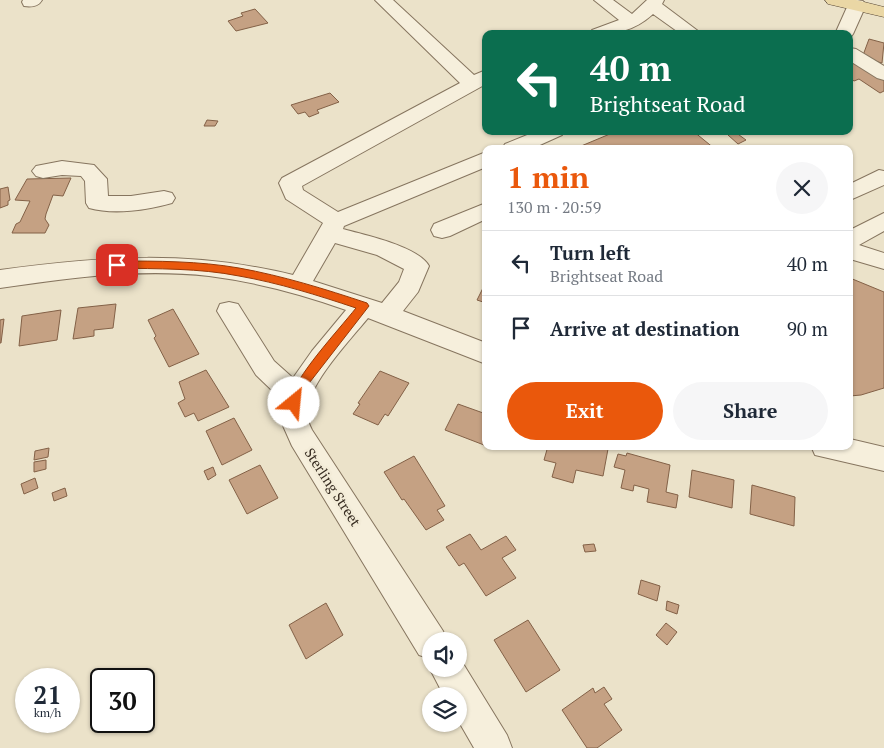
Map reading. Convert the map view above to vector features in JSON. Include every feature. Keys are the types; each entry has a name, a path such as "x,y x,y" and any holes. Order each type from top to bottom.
{"main road":[{"path":"834,0 884,12"}],"street":[{"path":"332,227 294,194 290,183 479,80 383,0"},
{"path":"602,0 632,22"},
{"path":"609,30 632,22 645,13 654,2 688,30"},
{"path":"846,30 857,5"},
{"path":"853,55 884,74"},
{"path":"521,145 545,135"},
{"path":"299,285 332,227 482,163"},
{"path":"43,171 62,168 87,170 96,179 97,203 131,203 164,198"},
{"path":"853,191 879,176 884,178"},
{"path":"442,230 482,212"},
{"name":"Sterling Street","path":"332,227 385,249 417,266 409,286 375,310 306,379 296,396 292,413 302,438 424,632"},
{"path":"853,252 884,261"},
{"path":"0,279 86,267 149,264 237,272 299,285 375,310 482,352"},
{"path":"229,311 265,368 296,396"},
{"path":"843,450 884,459"},
{"path":"452,677 494,748"}],"lane":[{"path":"853,238 884,221"}],"building":[{"path":"255,9 268,23 236,31 228,21 243,16 241,13"},
{"path":"869,39 884,43 882,63 862,58"},
{"path":"859,62 884,78 884,91 880,93 859,79 854,81 853,63"},
{"path":"330,93 339,102 317,110 319,113 309,117 305,112 298,114 291,105"},
{"path":"207,120 218,121 215,126 204,126"},
{"path":"607,135 698,135 710,145 584,145"},
{"path":"728,135 739,135 746,140 738,144"},
{"path":"71,178 63,196 53,195 46,214 45,219 49,225 45,233 12,233 16,224 20,222 30,201 15,200 27,179"},
{"path":"8,187 10,200 8,205 0,208 0,189"},
{"path":"853,279 884,292 884,388 853,396"},
{"path":"482,290 482,302 477,300"},
{"path":"116,304 113,328 94,330 94,336 73,339 78,308"},
{"path":"173,309 199,354 169,367 154,338 156,336 148,320"},
{"path":"61,310 57,340 19,346 22,316"},
{"path":"4,319 1,343 0,343 0,320"},
{"path":"206,370 229,407 198,421 194,413 185,417 178,403 185,399 179,382"},
{"path":"380,371 409,383 388,416 385,414 378,425 353,414 360,404 358,403"},
{"path":"458,404 482,413 482,444 445,430"},
{"path":"234,418 252,450 222,465 206,431"},
{"path":"49,448 48,457 34,460 35,451"},
{"path":"547,450 608,450 603,476 576,470 573,483 552,477 556,463 544,460"},
{"path":"627,453 670,465 666,492 678,495 676,508 647,502 649,489 634,485 633,491 621,488 625,470 614,467 618,454 626,456"},
{"path":"414,456 445,506 437,510 444,520 426,530 404,499 402,500 384,472"},
{"path":"46,460 46,469 34,472 34,462"},
{"path":"260,465 278,498 247,514 229,480"},
{"path":"213,467 216,475 208,480 204,471"},
{"path":"692,470 734,480 732,508 689,497"},
{"path":"35,478 38,488 24,494 21,484"},
{"path":"752,485 795,497 794,526 750,514"},
{"path":"65,488 67,496 54,501 52,493"},
{"path":"470,534 481,550 506,536 516,550 502,558 516,578 486,596 464,563 459,566 446,547"},
{"path":"594,544 596,551 585,552 583,545"},
{"path":"641,580 660,586 657,601 638,594"},
{"path":"667,601 679,605 677,614 666,610"},
{"path":"326,603 343,635 306,659 289,625"},
{"path":"528,620 560,670 526,692 494,640"},
{"path":"666,623 677,632 667,645 656,635"},
{"path":"604,687 612,699 604,704 622,730 597,748 587,748 562,710 593,688 595,693"}],"route":[{"path":"117,265 178,265 237,272 304,286 363,306 306,379 296,395 294,403"}]}
